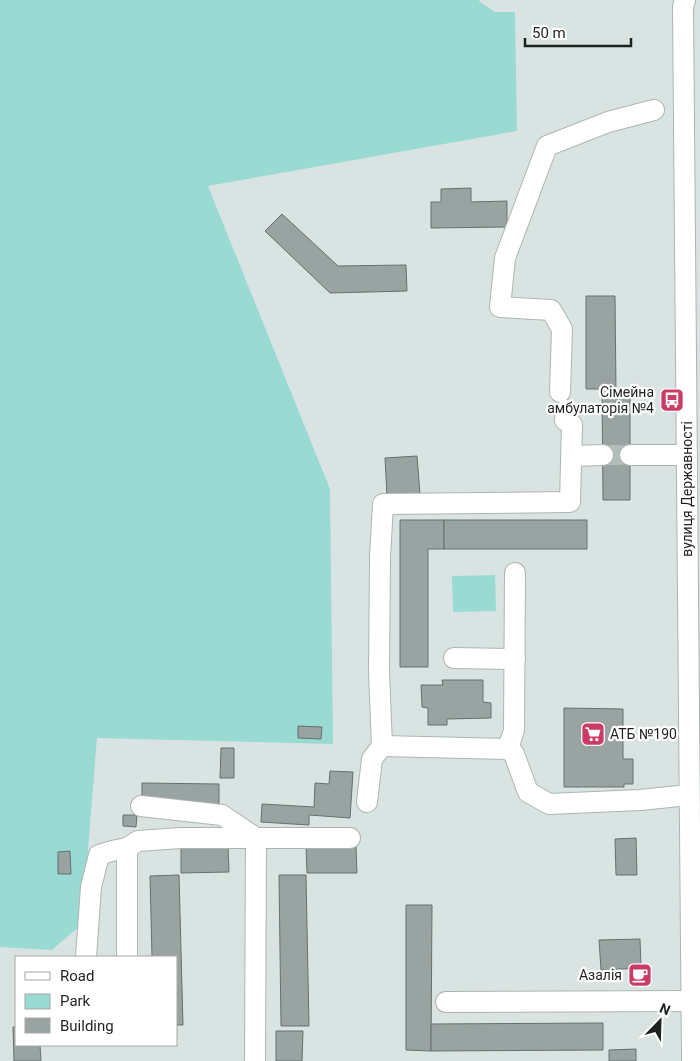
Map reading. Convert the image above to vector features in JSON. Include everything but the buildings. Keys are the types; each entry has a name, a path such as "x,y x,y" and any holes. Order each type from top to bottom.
{"street":[{"name":"вулиця Державності","path":"689,5 693,332 687,455 695,833 691,1002 692,1061"},
{"path":"367,802 372,759 382,746 379,615 383,504 570,502 572,425 565,420 563,401 562,329 551,310 500,307 505,258 547,146 608,122 654,110"},
{"path":"630,455 687,455"},
{"path":"572,456 603,456"},
{"path":"508,750 514,730 515,573"},
{"path":"454,658 515,659"},
{"path":"382,746 508,750 514,754 528,792 549,804 640,800 694,791"},
{"path":"141,806 222,815 256,838"},
{"path":"86,956 91,887 99,855 127,848 138,841 181,838 350,838"},
{"path":"255,1061 256,838"},
{"path":"127,848 127,956"},
{"path":"446,1002 691,1002"}],"green space":[{"path":"0,0 479,0 495,12 515,12 517,131 208,186 330,489 333,744 97,738 82,924 52,950 0,947"},
{"path":"495,575 496,611 453,612 452,576"}],"tunnel":[{"path":"603,455 630,455"}],"place":[{"name":"Сімейна амбулаторія №4","path":"672,400"},
{"name":"АТБ №190","path":"593,734"},
{"name":"Азалія","path":"640,975"}]}
